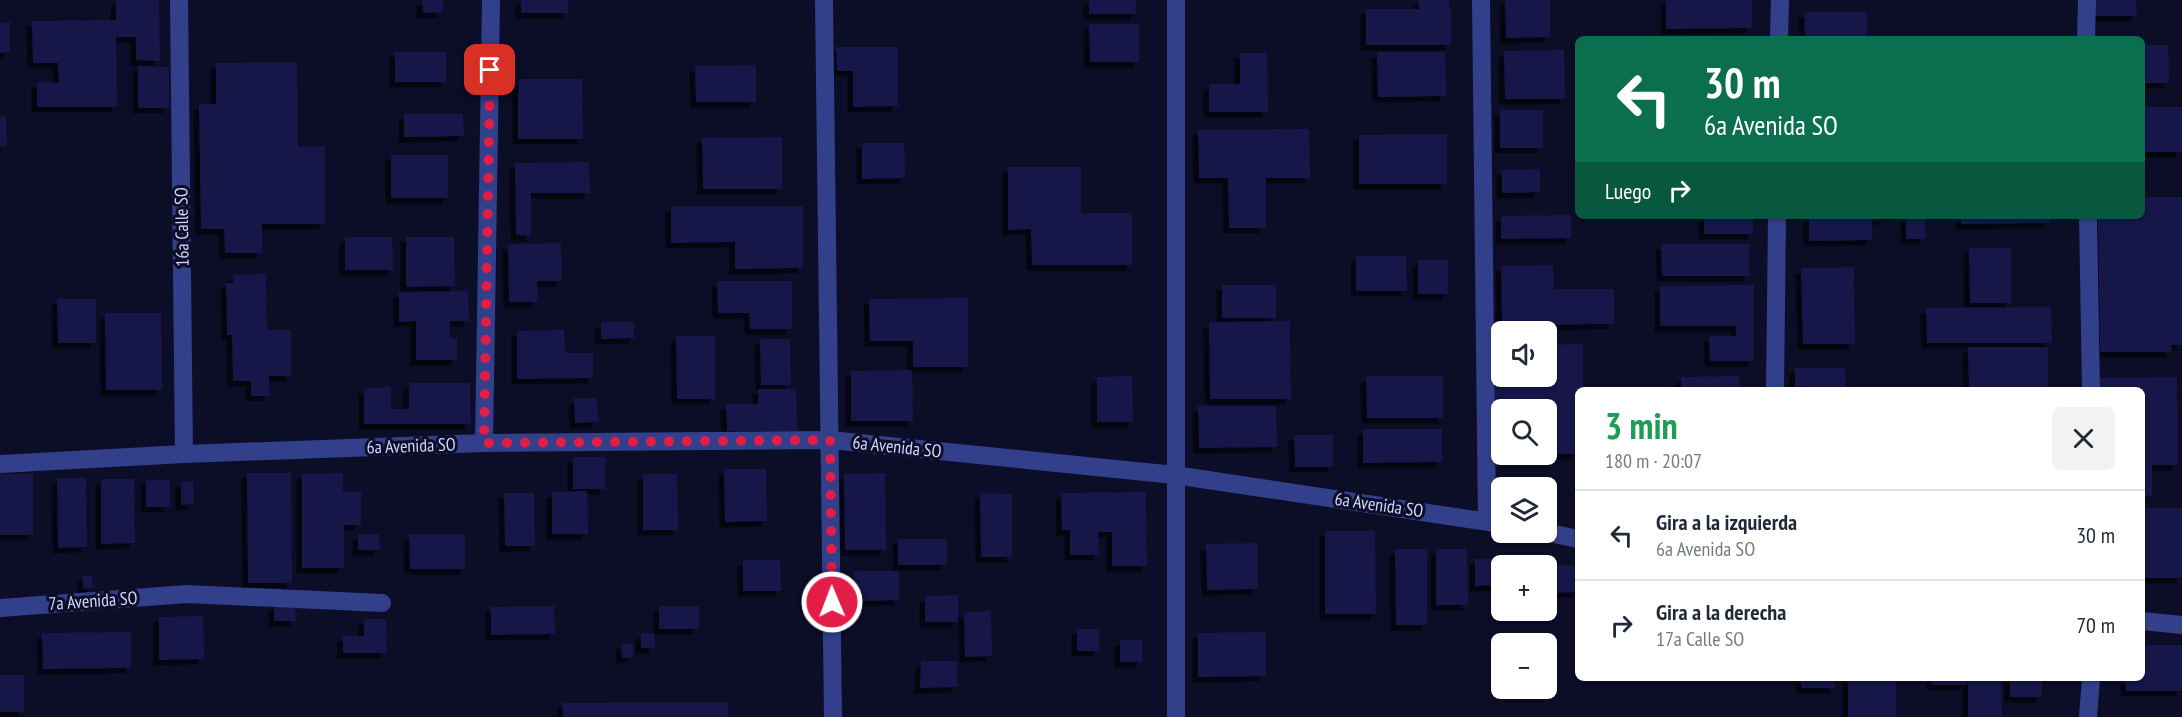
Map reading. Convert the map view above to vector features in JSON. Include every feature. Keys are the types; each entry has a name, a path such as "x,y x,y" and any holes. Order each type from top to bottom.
{"street":[{"name":"16a Calle SO","path":"179,0 184,454"},
{"path":"484,443 491,0"},
{"path":"824,0 833,717"},
{"path":"1176,0 1176,717"},
{"path":"1482,0 1493,477"},
{"path":"1779,36 1780,0"},
{"path":"2086,36 2087,0"},
{"path":"1775,387 1777,219"},
{"path":"2088,219 2091,387"},
{"name":"6a Avenida SO","path":"0,464 184,454 484,443 830,440 1175,475 1491,522"},
{"path":"1557,535 1575,538"},
{"name":"7a Avenida SO","path":"0,608 187,594 381,603"},
{"path":"2145,621 2182,626"},
{"path":"2088,717 2091,681"}],"building":[{"path":"116,0 159,0 160,61 136,60 136,37 116,37 117,107 37,107 37,82 59,83 58,63 33,63 32,21 116,20"},
{"path":"422,0 443,0 443,12 423,13"},
{"path":"521,0 568,0 568,13 521,13"},
{"path":"1089,0 1136,0 1136,14 1089,14"},
{"path":"1419,0 1449,0 1451,45 1366,45 1366,9 1419,9"},
{"path":"1505,0 1550,0 1550,37 1506,38"},
{"path":"1666,0 1752,0 1752,28 1666,29"},
{"path":"2095,0 2136,0 2137,16 2095,16"},
{"path":"1804,12 1867,12 1867,36 1805,36"},
{"path":"10,22 10,52 0,53 0,23"},
{"path":"1089,24 1139,24 1139,62 1090,62"},
{"path":"2145,45 2168,45 2169,83 2145,83"},
{"path":"836,47 898,47 898,106 853,107 853,71 837,71"},
{"path":"1564,50 1565,99 1505,99 1504,51"},
{"path":"395,52 446,52 446,82 395,82"},
{"path":"1377,52 1445,52 1446,96 1378,97"},
{"path":"1240,53 1267,53 1268,112 1209,112 1209,84 1240,84"},
{"path":"297,62 298,147 325,146 325,224 262,224 262,253 225,253 224,229 201,229 199,104 216,104 216,63"},
{"path":"756,65 756,102 696,102 695,66"},
{"path":"138,66 169,67 169,108 138,108"},
{"path":"518,79 582,79 583,139 518,139"},
{"path":"2145,107 2182,107 2182,152 2145,152"},
{"path":"1500,110 1543,110 1543,148 1500,148"},
{"path":"404,114 463,114 464,136 404,137"},
{"path":"6,115 7,146 0,147 0,116"},
{"path":"1309,129 1310,178 1266,178 1266,228 1229,228 1228,178 1199,178 1198,130"},
{"path":"1447,134 1447,184 1359,184 1359,135"},
{"path":"782,137 782,189 703,189 702,138"},
{"path":"862,143 904,143 905,178 862,179"},
{"path":"391,155 448,155 448,198 391,198"},
{"path":"589,162 590,193 531,193 531,236 516,235 515,163"},
{"path":"1008,167 1081,167 1081,213 1132,213 1132,265 1032,265 1031,229 1008,230"},
{"path":"1540,169 1540,192 1502,193 1502,170"},
{"path":"2145,197 2182,197 2182,345 2171,345 2172,352 2100,352 2098,219 2145,219"},
{"path":"671,206 803,206 803,268 735,269 735,242 671,243"},
{"path":"1571,215 1571,238 1501,239 1501,216"},
{"path":"1704,219 1753,219 1753,234 1704,234"},
{"path":"1809,219 1872,219 1872,240 1809,241"},
{"path":"1906,219 1925,219 1925,239 1906,239"},
{"path":"1961,219 2050,219 2050,223 1961,224"},
{"path":"345,237 392,237 393,270 345,270"},
{"path":"406,237 454,237 455,286 406,287"},
{"path":"561,243 562,281 537,281 538,302 509,302 508,244"},
{"path":"1661,244 1749,244 1749,276 1662,276"},
{"path":"1969,248 2011,248 2011,303 1970,303"},
{"path":"1356,256 1406,256 1407,291 1356,291"},
{"path":"1418,260 1448,260 1448,294 1418,294"},
{"path":"1553,265 1554,289 1614,289 1614,324 1557,325 1557,321 1502,321 1501,266"},
{"path":"1854,267 1855,344 1803,344 1801,268"},
{"path":"266,274 267,330 291,330 291,376 269,376 269,396 251,396 251,381 233,381 232,335 227,335 226,283 233,283 233,275"},
{"path":"717,281 792,281 792,329 750,329 749,313 718,313"},
{"path":"1222,285 1276,285 1276,318 1222,318"},
{"path":"1754,285 1754,361 1710,361 1709,336 1736,336 1736,326 1660,326 1660,286"},
{"path":"468,291 469,321 450,321 450,338 457,338 457,360 416,360 416,321 399,322 399,292"},
{"path":"968,298 968,367 913,367 913,341 870,341 869,299"},
{"path":"57,299 96,299 96,343 58,343"},
{"path":"2051,307 2052,343 1927,343 1926,308"},
{"path":"105,313 161,313 162,390 106,390"},
{"path":"1290,321 1291,399 1210,399 1209,322"},
{"path":"601,322 634,322 634,338 601,339"},
{"path":"564,330 565,353 593,353 593,378 517,379 517,331"},
{"path":"676,336 715,336 715,399 677,399"},
{"path":"760,339 790,339 791,385 761,385"},
{"path":"1583,344 1583,387 1575,387 1575,454 1557,454 1557,399 1494,399 1494,387 1557,387 1557,345"},
{"path":"1968,347 2048,347 2048,387 1969,387"},
{"path":"1795,368 1845,368 1846,387 1795,387"},
{"path":"912,370 913,421 851,421 851,371"},
{"path":"1132,376 1133,422 1097,422 1097,377"},
{"path":"1366,376 1443,376 1443,418 1367,418"},
{"path":"1739,376 1739,387 1682,387 1681,377"},
{"path":"2177,377 2178,465 2152,465 2152,496 2145,496 2145,387 2096,387 2096,378"},
{"path":"409,383 470,383 471,424 364,424 364,388 391,387 391,409 409,409"},
{"path":"758,389 796,389 797,431 727,431 726,404 758,404"},
{"path":"574,398 597,398 598,422 575,423"},
{"path":"1198,406 1276,406 1277,447 1199,448"},
{"path":"1363,429 1442,429 1442,462 1363,463"},
{"path":"1294,435 1333,435 1333,467 1295,467"},
{"path":"573,457 605,457 605,489 573,489"},
{"path":"724,469 766,469 767,521 725,522"},
{"path":"247,473 291,473 292,583 248,583"},
{"path":"343,473 343,492 361,492 361,525 344,525 344,568 302,568 302,474"},
{"path":"885,473 886,550 845,550 844,474"},
{"path":"0,474 33,474 33,535 0,535"},
{"path":"643,474 677,474 678,530 643,530"},
{"path":"57,478 86,478 87,547 58,548"},
{"path":"101,479 134,479 135,543 101,544"},
{"path":"146,480 170,480 170,507 146,507"},
{"path":"181,482 193,482 194,504 181,505"},
{"path":"587,491 588,534 552,534 552,492"},
{"path":"1146,492 1147,566 1112,566 1112,532 1098,532 1099,555 1070,555 1070,530 1062,530 1061,493"},
{"path":"504,493 534,493 535,546 505,546"},
{"path":"980,493 1012,494 1012,557 981,557"},
{"path":"2145,508 2182,508 2182,578 2145,578"},
{"path":"1325,531 1375,531 1376,614 1325,614"},
{"path":"358,534 379,534 380,550 358,550"},
{"path":"409,534 465,534 465,569 410,569"},
{"path":"898,539 947,539 947,565 898,565"},
{"path":"1258,543 1258,589 1207,590 1206,544"},
{"path":"1395,549 1427,549 1427,625 1396,625"},
{"path":"1436,549 1467,549 1468,605 1436,605"},
{"path":"1491,558 1491,585 1475,586 1475,559"},
{"path":"743,560 780,560 781,591 743,591"},
{"path":"1557,565 1575,565 1575,592 1557,593"},
{"path":"853,571 899,571 899,600 853,601"},
{"path":"83,576 92,576 93,588 83,589"},
{"path":"958,595 958,622 925,622 925,596"},
{"path":"295,604 296,621 274,621 274,605"},
{"path":"554,606 555,634 491,635 491,607"},
{"path":"659,606 699,606 699,629 659,629"},
{"path":"991,611 992,656 965,657 964,612"},
{"path":"203,616 204,659 159,660 159,617"},
{"path":"364,619 386,619 387,653 343,653 343,636 364,636"},
{"path":"1077,629 1099,629 1099,651 1077,651"},
{"path":"131,632 131,668 43,669 42,633"},
{"path":"1266,632 1266,676 1198,677 1198,633"},
{"path":"641,633 654,633 655,648 641,648"},
{"path":"1120,640 1142,640 1142,662 1120,662"},
{"path":"621,644 633,644 633,657 622,658"},
{"path":"2145,645 2182,645 2182,691 2126,691 2125,681 2145,681"},
{"path":"921,661 957,661 957,687 920,688"},
{"path":"0,675 24,675 24,712 0,712"},
{"path":"1801,681 1835,681 1835,688 1801,688"},
{"path":"1848,681 1896,681 1896,717 1848,717"},
{"path":"1932,681 1967,681 1967,685 1932,685"},
{"path":"1968,681 2001,681 2002,717 1968,717"},
{"path":"2010,681 2042,681 2042,697 2010,697"},
{"path":"728,702 728,717 563,717 563,703"}],"route":[{"path":"490,70 484,443 830,440 832,602"}]}
